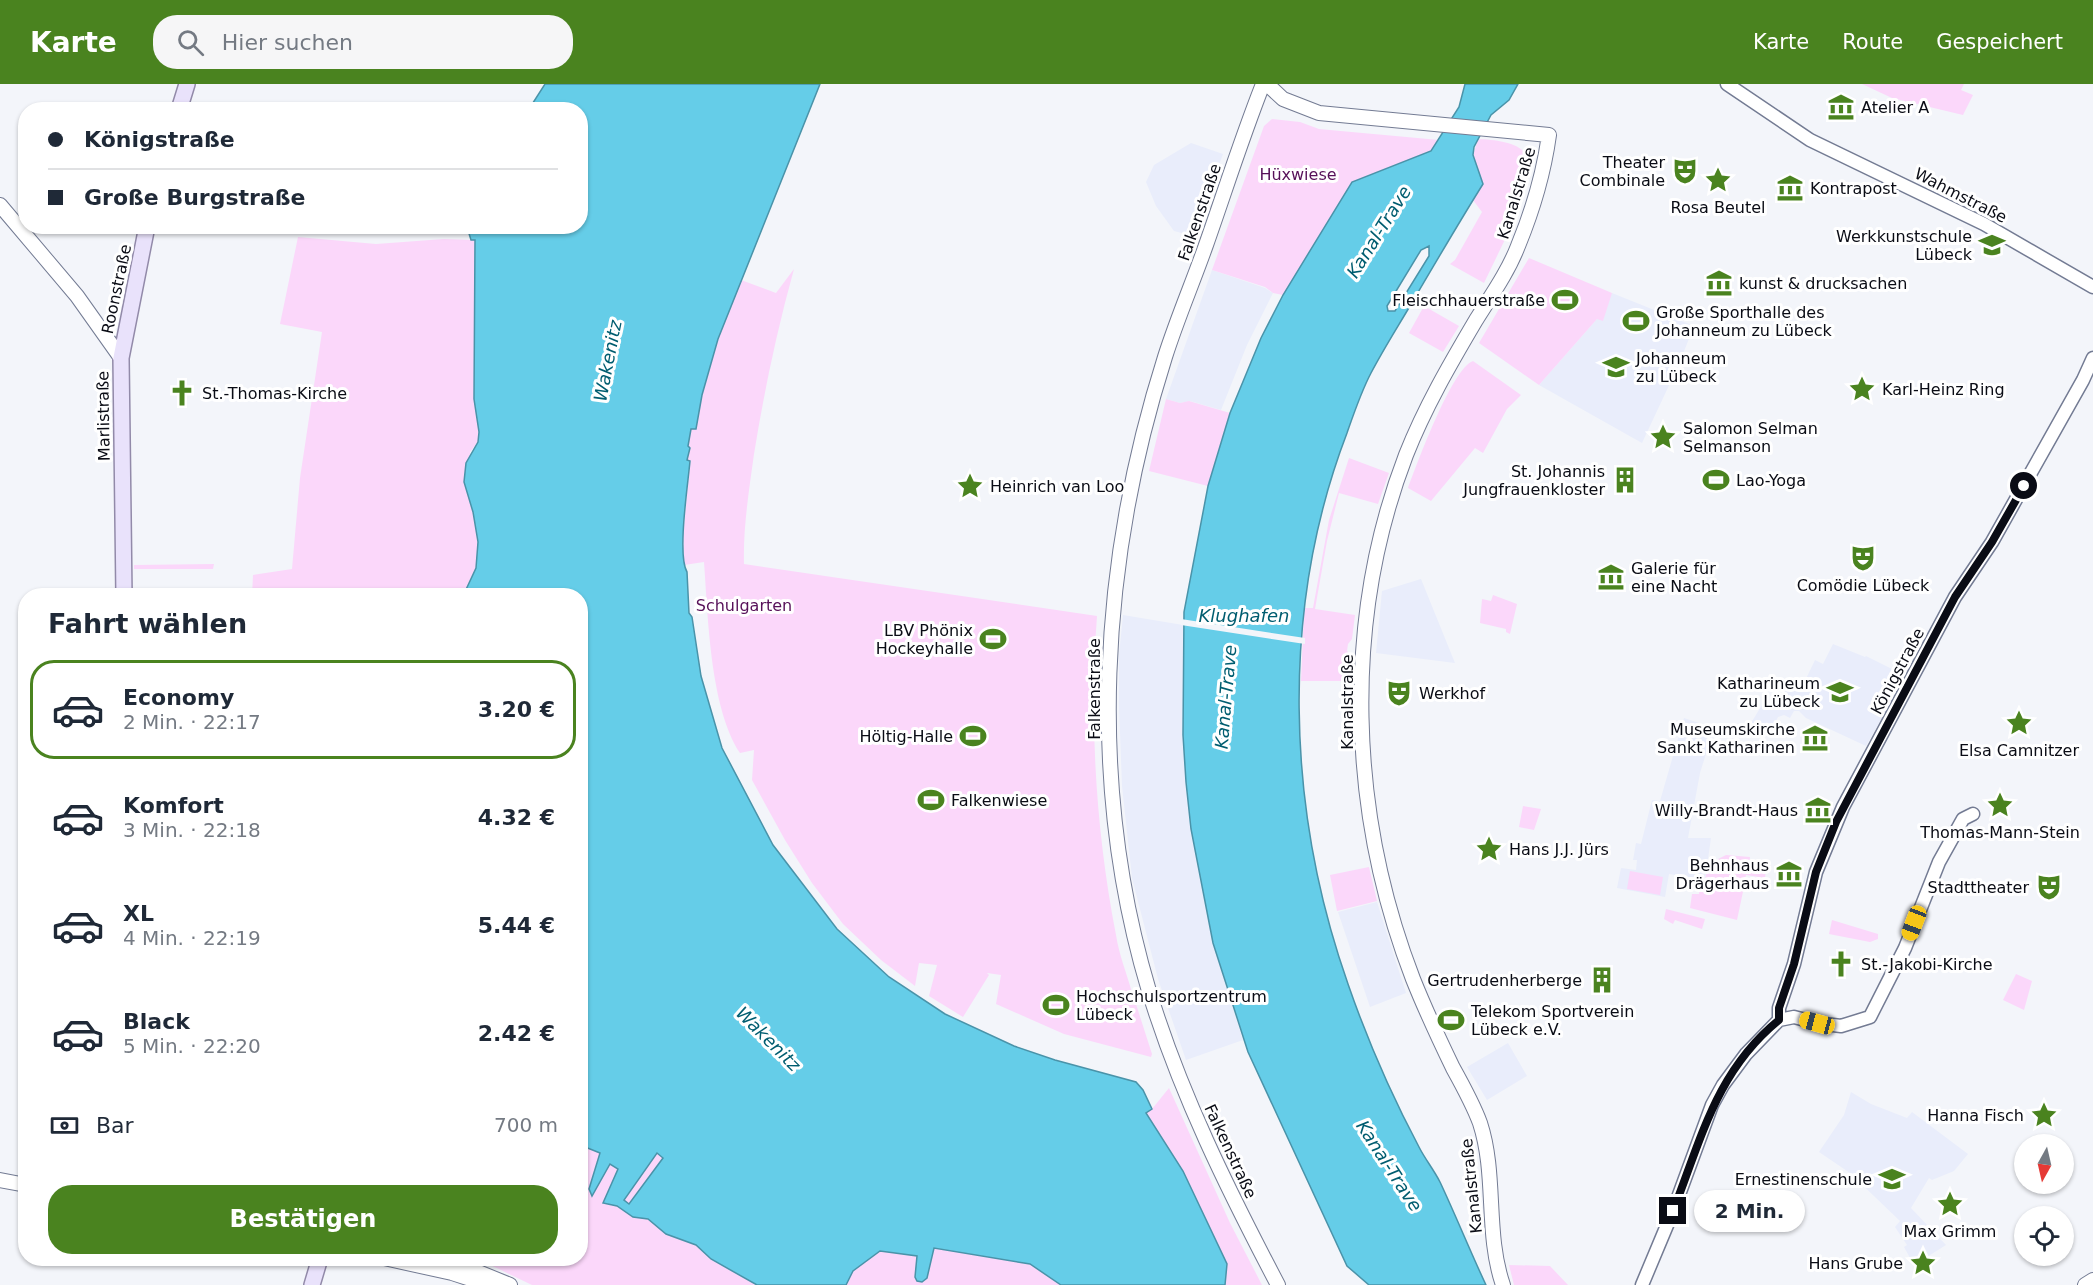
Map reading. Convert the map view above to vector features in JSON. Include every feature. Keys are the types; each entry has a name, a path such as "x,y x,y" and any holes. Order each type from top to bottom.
{"main road":[{"path":"181,102 187,84"},
{"name":"Kanalstraße","path":"1265,84 1283,99 1319,113 1549,135 1518,247 1439,384 1421,420 1393,491 1369,593 1362,674 1364,768 1368,806 1382,879 1413,981 1480,1124 1487,1151 1494,1241 1503,1285"},
{"name":"Falkenstraße","path":"1265,84 1165,357 1146,425 1127,507 1116,576 1109,651 1108,724 1122,876 1148,987 1185,1092 1278,1285"},
{"name":"Marlistraße","path":"0,205 18,226"},
{"name":"Marlistraße","path":"25,234 77,296 121,358 124,588"},
{"name":"Roonstraße","path":"121,358 145,234"},
{"path":"0,1180 18,1183"},
{"path":"312,1285 318,1266"},
{"path":"323,1285 329,1266"},
{"path":"422,1266 489,1285"},
{"path":"464,1266 510,1285"},
{"path":"2085,1285 2093,1280"}],"street":[{"name":"Wahmstraße","path":"1727,84 1810,140 1984,224 2093,287"},
{"name":"Königstraße","path":"1779,1020 1779,1008 1794,964 1816,872 1843,807 1955,597 2001,526 2093,358"},
{"path":"1642,1285 1681,1192 1715,1100 1728,1078 1779,1020 1794,1017 1841,1026 1870,1017 1905,948 1939,862 1963,819 1973,814"}],"shaded area":[{"path":"1191,143 1223,154 1193,236 1174,231 1156,206 1146,182 1154,165"},
{"path":"1212,270 1265,288 1273,293 1247,345 1221,410 1190,401 1180,403 1166,399"},
{"name":"Johanneum zu Lübeck","path":"1612,293 1694,326 1642,443 1539,385 1597,319"},
{"path":"1421,579 1455,663 1376,653 1382,591"},
{"path":"1123,615 1183,625 1183,687 1199,872 1213,943 1243,1040 1186,1060 1158,979 1132,878 1122,786 1119,706 1119,655"},
{"name":"Katharineum zu Lübeck","path":"1833,644 1866,656 1902,674 1904,679 1866,746 1806,718 1799,711 1794,711 1790,718 1784,715 1778,717 1768,737 1748,728 1765,700 1777,706 1791,679 1803,685 1815,660 1823,664"},
{"path":"1684,718 1714,728 1700,773 1688,838 1711,838 1705,880 1669,874 1665,897 1617,888 1621,868 1636,870 1637,860 1633,860 1636,843 1641,844 1652,800 1660,801"},
{"path":"1377,902 1406,993 1370,1007 1338,912"},
{"path":"1508,1043 1527,1076 1487,1100 1467,1067"},
{"name":"Ernestinenschule","path":"1851,1092 1871,1104 1907,1118 1912,1112 1968,1154 1954,1171 1932,1180 1929,1178 1911,1208 1946,1245 1914,1265 1904,1247 1907,1245 1895,1227 1900,1221 1850,1173 1819,1152 1844,1115"}],"green space":[{"path":"1862,84 1964,84 1961,90 1973,95 1963,115 1892,98"},
{"name":"Hüxwiese","path":"1272,119 1300,122 1319,129 1439,140 1431,151 1352,182 1283,295 1212,270 1264,126"},
{"path":"1478,139 1502,141 1517,146 1527,156 1529,163 1511,227 1484,283 1450,264 1455,260 1482,212 1473,200 1483,184 1473,155"},
{"path":"298,237 376,244 444,239 475,240 474,399 479,432 478,442 470,452 473,512 478,542 476,568 466,588 252,588 253,575 292,569 300,478 322,332 280,324"},
{"path":"1529,258 1612,293 1603,321 1597,319 1539,385 1479,343"},
{"name":"Falkenwiese","path":"794,269 767,384 754,454 744,536 744,564 1097,616 1094,736 1103,856 1117,942 1132,993 1126,995 1128,1003 1135,1001 1151,1057 1064,1034 996,1004 1001,975 987,973 989,975 963,1017 929,996 937,965 919,963 915,986 881,960 843,924 812,883 752,780 754,750 740,753 730,734 722,712 712,661 704,562 684,565 683,536 690,462 687,461 690,448 688,446 691,428 695,429 719,334 741,280 776,293"},
{"path":"1424,306 1459,326 1443,352 1409,333"},
{"path":"1473,361 1521,395 1507,409 1483,453 1475,448 1431,501 1408,488 1427,439 1455,380"},
{"path":"1166,399 1180,403 1189,401 1230,413 1208,486 1149,471"},
{"path":"1349,458 1389,473 1378,504 1339,493 1327,541 1315,609 1355,615 1352,639 1347,651 1351,656 1351,681 1301,681 1304,608 1313,608 1329,520"},
{"path":"214,564 213,569 134,569 134,565"},
{"path":"1493,595 1517,604 1510,634 1506,632 1506,629 1480,623 1482,599 1491,601"},
{"path":"1523,806 1541,809 1534,830 1519,827"},
{"path":"1726,855 1750,857 1749,865 1766,868 1765,878 1746,875 1744,886 1705,880 1709,859 1716,860"},
{"path":"1369,867 1377,901 1337,911 1330,875"},
{"path":"1630,871 1663,877 1660,895 1627,889"},
{"path":"1701,880 1744,887 1737,920 1690,908 1692,894 1699,894"},
{"path":"1666,909 1705,919 1702,929 1675,920 1673,924 1664,919"},
{"path":"1832,920 1878,934 1878,939 1870,942 1829,934"},
{"path":"2016,974 2032,981 2024,1010 2003,1000"},
{"path":"1169,1088 1230,1223 1262,1285 1225,1285 1227,1264 1146,1112 1152,1109"},
{"path":"588,1148 600,1153 594,1170 592,1195 609,1164 619,1169 604,1203 617,1206 633,1217 648,1219 666,1234 696,1245 711,1259 757,1285 532,1285 493,1266 588,1266"},
{"path":"657,1153 663,1157 630,1205 624,1200"},
{"path":"934,1248 1030,1264 1061,1285 846,1285 853,1271 880,1251 917,1256 915,1277 927,1278"},
{"path":"1509,1265 1550,1266 1568,1285 1514,1285"}],"water":[{"name":"Wakenitz","path":"545,84 820,84 718,339 702,395 696,429 691,429 688,446 690,448 687,460 690,461 683,551 687,572 689,613 692,617 701,676 722,748 773,845 837,929 889,977 945,1014 1014,1046 1055,1060 1136,1082 1143,1090 1152,1109 1146,1113 1183,1171 1227,1264 1225,1285 1061,1285 1030,1264 934,1248 927,1278 922,1282 917,1281 915,1277 917,1256 880,1251 853,1271 846,1285 757,1285 711,1259 696,1245 666,1234 648,1219 633,1217 617,1206 603,1203 618,1169 610,1164 592,1196 589,1189 600,1153 588,1148 588,588 467,588 476,568 478,542 473,512 464,482 466,463 478,442 479,432 474,399 475,240 471,240 469,234 588,234 588,102 533,102","holes":["657,1153 663,1158 629,1204 624,1200"]},
{"name":"Klughafen","path":"1465,84 1518,84 1509,100 1491,115 1474,147 1473,155 1483,184 1376,364 1350,425 1325,500 1310,568 1302,638 1299,708 1303,778 1312,848 1327,917 1348,984 1390,1088 1419,1147 1440,1182 1486,1285 1369,1285 1347,1266 1248,1052 1213,943 1191,829 1186,782 1183,735 1184,612 1208,486 1230,413 1261,338 1283,295 1352,182 1431,151 1459,107","holes":["1429,246 1429,256 1395,311 1388,311 1387,306 1421,250"]}],"pier":[{"path":"1181,619 1305,638 1305,644 1181,625"}],"place":[{"name":"Atelier A","path":"1841,107"},
{"name":"Theater Combinale","path":"1685,171"},
{"name":"Rosa Beutel","path":"1718,180"},
{"name":"Kontrapost","path":"1790,188"},
{"name":"Werkkunstschule Lübeck","path":"1992,245"},
{"name":"kunst & drucksachen","path":"1719,283"},
{"name":"Fleischhauerstraße","path":"1565,300"},
{"name":"Große Sporthalle des Johanneum zu Lübeck","path":"1636,321"},
{"name":"Johanneum zu Lübeck","path":"1616,367"},
{"name":"Karl-Heinz Ring","path":"1862,389"},
{"name":"St.-Thomas-Kirche","path":"182,393"},
{"name":"Salomon Selman Selmanson","path":"1663,437"},
{"name":"St. Johannis Jungfrauenkloster","path":"1625,480"},
{"name":"Lao-Yoga","path":"1716,480"},
{"name":"Heinrich van Loo","path":"970,486"},
{"name":"Comödie Lübeck","path":"1863,558"},
{"name":"Galerie für eine Nacht","path":"1611,577"},
{"name":"LBV Phönix Hockeyhalle","path":"993,639"},
{"name":"Katharineum zu Lübeck","path":"1840,692"},
{"name":"Werkhof","path":"1399,693"},
{"name":"Elsa Camnitzer","path":"2019,723"},
{"name":"Höltig-Halle","path":"973,736"},
{"name":"Museumskirche Sankt Katharinen","path":"1815,738"},
{"name":"Falkenwiese","path":"931,800"},
{"name":"Thomas-Mann-Stein","path":"2000,805"},
{"name":"Willy-Brandt-Haus","path":"1818,810"},
{"name":"Hans J.J. Jürs","path":"1489,849"},
{"name":"Behnhaus Drägerhaus","path":"1789,874"},
{"name":"Stadttheater","path":"2049,887"},
{"name":"St.-Jakobi-Kirche","path":"1841,964"},
{"name":"Gertrudenherberge","path":"1602,980"},
{"name":"Hochschulsportzentrum Lübeck","path":"1056,1005"},
{"name":"Telekom Sportverein Lübeck e.V.","path":"1451,1020"},
{"name":"Hanna Fisch","path":"2044,1115"},
{"name":"Ernestinenschule","path":"1892,1179"},
{"name":"Max Grimm","path":"1950,1204"},
{"name":"Hans Grube","path":"1923,1263"}],"route":[{"path":"1673,1211 1715,1100 1746,1054 1779,1020 1779,1008 1794,964 1816,872 1843,807 1955,597 1992,542 2024,486"}],"water label":[{"name":"Kanal-Trave","path":"1379,232"},
{"name":"Kanal-Trave","path":"1226,697"},
{"name":"Kanal-Trave","path":"1389,1166"}],"park label":[{"name":"Schulgarten","path":"744,605"}]}
